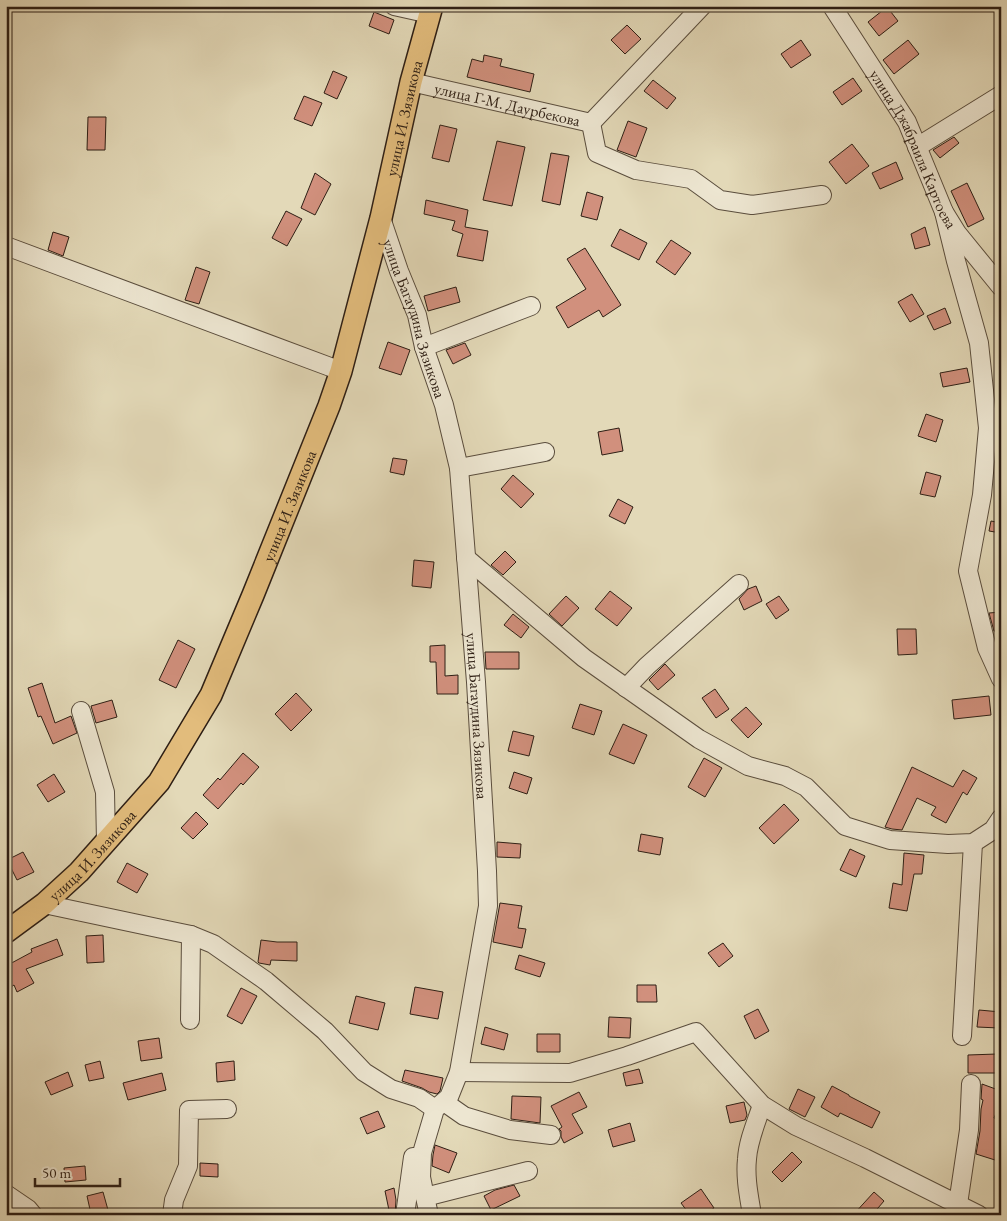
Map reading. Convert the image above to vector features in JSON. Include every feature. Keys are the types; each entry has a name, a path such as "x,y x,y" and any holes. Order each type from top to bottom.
{"main road":[{"name":"улица И. Зязикова","path":"6,932 44,904 80,872 159,782 211,695 329,406 341,372 381,218 412,82 431,10"}],"street":[{"path":"394,6 431,10"},
{"name":"улица Г-М. Даурбекова","path":"412,82 591,123 702,6"},
{"name":"улица Джабраила Картоева","path":"832,6 907,122 944,212 957,233 1001,287"},
{"path":"917,147 1001,95"},
{"path":"591,123 597,153 636,170 691,179 720,200 752,205 822,195"},
{"path":"944,212 979,343 988,428 982,495 968,571 987,648 1001,679"},
{"name":"улица Багаудина Зязикова","path":"381,218 399,271 417,315 424,348 444,405 459,468 476,682 487,871 488,906 459,1072 449,1097 437,1111 422,1153 421,1177 429,1215"},
{"path":"6,246 341,372"},
{"path":"424,348 531,306"},
{"path":"459,468 545,452"},
{"path":"466,558 584,658 626,688 699,739 748,766 785,776 806,787 846,826 890,840 948,844 973,843 998,828"},
{"path":"626,688 647,666 739,584"},
{"path":"81,711 105,792 106,842"},
{"path":"962,1036 973,843"},
{"path":"44,904 191,935 213,944 266,981 325,1032 364,1072 391,1089 418,1098 437,1111 464,1116 510,1130 551,1135"},
{"path":"190,1020 191,935"},
{"path":"459,1072 570,1073 696,1032 762,1106 796,1126 865,1158 978,1215"},
{"path":"958,1204 969,1130 971,1084"},
{"path":"752,1215 747,1178 747,1158 762,1106"},
{"path":"172,1215 174,1200 188,1166 189,1110 227,1109"},
{"path":"405,1215 414,1149 419,1136 437,1111"},
{"path":"424,1197 528,1171"},
{"path":"6,1194 28,1209 33,1215"}],"building":[{"path":"887,7 898,21 879,36 868,22"},
{"path":"374,12 394,20 389,34 369,26"},
{"path":"627,25 641,39 625,54 611,40"},
{"path":"801,40 811,55 791,68 781,54"},
{"path":"908,40 919,54 894,74 883,60"},
{"path":"484,55 502,59 500,66 534,74 530,92 467,77 472,59 483,62"},
{"path":"333,71 347,77 337,99 324,93"},
{"path":"853,78 862,91 842,105 833,92"},
{"path":"653,80 676,98 667,109 644,91"},
{"path":"304,96 322,103 312,126 294,119"},
{"path":"88,117 106,117 105,150 87,150"},
{"path":"628,121 647,128 636,157 617,150"},
{"path":"440,125 457,129 449,162 432,158"},
{"path":"954,137 959,143 940,158 933,150"},
{"path":"497,141 525,147 512,206 483,200"},
{"path":"852,144 869,166 846,184 829,162"},
{"path":"551,153 569,156 560,205 542,201"},
{"path":"896,162 903,179 880,189 872,173"},
{"path":"315,173 331,184 315,215 301,208"},
{"path":"967,183 984,219 968,227 951,191"},
{"path":"587,192 603,197 597,220 581,216"},
{"path":"426,200 468,210 465,227 488,231 483,261 457,256 463,234 452,230 455,221 424,214"},
{"path":"286,211 302,219 287,246 272,238"},
{"path":"925,227 930,245 915,249 911,234"},
{"path":"620,229 647,243 639,260 611,246"},
{"path":"53,232 69,237 63,256 48,250"},
{"path":"671,240 691,253 675,275 656,262"},
{"path":"585,248 621,305 603,317 599,310 568,328 556,307 586,289 567,259"},
{"path":"196,267 210,272 199,304 185,300"},
{"path":"456,287 460,302 428,311 424,296"},
{"path":"912,294 924,314 910,322 898,302"},
{"path":"945,308 951,323 934,330 927,316"},
{"path":"388,342 410,350 401,375 379,368"},
{"path":"465,343 471,355 453,364 446,350"},
{"path":"967,368 970,382 943,387 940,373"},
{"path":"926,414 943,420 936,442 918,436"},
{"path":"619,428 623,451 602,455 598,432"},
{"path":"393,458 407,460 404,475 390,472"},
{"path":"926,472 941,476 935,497 920,494"},
{"path":"513,475 534,494 521,508 501,489"},
{"path":"618,499 633,507 625,524 609,516"},
{"path":"991,521 1001,523 1001,533 989,531"},
{"path":"505,551 516,562 503,575 491,565"},
{"path":"414,560 434,562 431,588 412,586"},
{"path":"756,586 762,601 744,610 739,599 748,589"},
{"path":"610,591 632,608 617,626 595,609"},
{"path":"566,596 579,608 562,626 549,614"},
{"path":"779,596 789,610 776,619 766,604"},
{"path":"1001,612 1001,631 994,631 989,613"},
{"path":"513,614 529,627 521,638 504,625"},
{"path":"897,629 916,629 917,654 898,655"},
{"path":"178,640 195,649 176,688 159,680"},
{"path":"445,645 445,676 458,675 458,694 437,694 436,662 430,662 430,646"},
{"path":"485,652 519,652 519,669 486,669"},
{"path":"665,664 675,675 658,690 649,680"},
{"path":"42,683 55,723 71,716 77,733 53,744 41,716 38,717 28,688"},
{"path":"715,689 729,709 716,718 702,698"},
{"path":"296,693 312,710 291,731 275,714"},
{"path":"989,696 991,715 954,719 952,700"},
{"path":"112,700 117,717 96,723 91,706"},
{"path":"580,704 602,711 594,735 572,728"},
{"path":"746,707 762,724 748,738 731,720"},
{"path":"623,724 647,735 634,764 609,754"},
{"path":"513,731 534,736 529,756 508,751"},
{"path":"243,753 259,767 243,785 241,783 218,809 203,795 218,778 220,780"},
{"path":"704,758 722,768 705,797 688,787"},
{"path":"912,767 953,787 963,770 977,778 967,795 963,792 946,823 931,815 936,807 917,798 902,830 885,827"},
{"path":"514,772 532,778 527,794 509,788"},
{"path":"54,774 65,792 48,802 37,785"},
{"path":"784,804 799,820 774,844 759,828"},
{"path":"196,812 208,824 193,839 181,828"},
{"path":"641,834 663,838 660,855 638,851"},
{"path":"497,842 521,844 520,858 497,857"},
{"path":"850,849 865,856 856,877 840,870"},
{"path":"23,852 34,872 17,880 7,860"},
{"path":"904,853 924,855 922,874 914,874 907,911 889,908 893,883 902,885"},
{"path":"127,863 148,874 137,893 117,882"},
{"path":"500,903 522,906 518,928 526,929 522,948 493,942"},
{"path":"103,935 104,962 87,963 86,936"},
{"path":"57,939 63,955 26,969 34,983 17,992 14,985 6,990 6,966 32,952 31,949"},
{"path":"261,940 297,942 297,961 271,960 270,965 259,963"},
{"path":"723,943 733,956 719,967 708,953"},
{"path":"519,955 545,963 540,977 515,969"},
{"path":"637,985 656,985 657,1002 637,1002"},
{"path":"415,987 443,992 438,1019 410,1014"},
{"path":"241,988 257,996 242,1024 227,1016"},
{"path":"356,996 385,1003 378,1030 349,1023"},
{"path":"758,1009 769,1031 755,1039 744,1016"},
{"path":"979,1010 1001,1012 999,1028 977,1027"},
{"path":"609,1017 631,1018 630,1038 608,1037"},
{"path":"485,1027 508,1034 504,1050 481,1044"},
{"path":"537,1034 560,1034 560,1052 537,1052"},
{"path":"159,1038 162,1058 141,1061 138,1041"},
{"path":"997,1054 997,1073 968,1073 968,1055"},
{"path":"100,1061 104,1078 89,1081 85,1065"},
{"path":"234,1061 235,1080 217,1082 216,1063"},
{"path":"639,1069 643,1083 626,1086 623,1073"},
{"path":"405,1070 443,1078 440,1091 437,1094 429,1092 402,1081"},
{"path":"68,1072 73,1086 51,1095 45,1082"},
{"path":"162,1073 166,1090 128,1100 123,1083"},
{"path":"982,1084 1001,1091 1001,1101 994,1118 1001,1120 1001,1131 998,1141 1000,1142 995,1160 976,1154 983,1100 981,1099"},
{"path":"832,1086 880,1112 872,1128 840,1113 838,1117 821,1107"},
{"path":"798,1089 815,1097 805,1117 789,1109"},
{"path":"579,1092 587,1107 572,1114 583,1133 564,1143 559,1129 562,1127 551,1106"},
{"path":"512,1096 541,1097 540,1123 511,1119"},
{"path":"744,1102 747,1115 745,1120 730,1123 726,1106"},
{"path":"378,1111 385,1127 367,1134 360,1118"},
{"path":"630,1123 635,1141 613,1147 608,1130"},
{"path":"435,1145 457,1153 449,1173 432,1166"},
{"path":"792,1152 802,1162 782,1182 772,1172"},
{"path":"200,1163 218,1164 218,1177 200,1176"},
{"path":"85,1166 86,1180 65,1182 64,1168"},
{"path":"514,1185 520,1196 491,1210 484,1196 495,1190"},
{"path":"394,1188 396,1200 395,1215 390,1215 385,1191"},
{"path":"701,1189 714,1208 703,1215 690,1215 681,1203"},
{"path":"103,1192 108,1210 91,1214 87,1196"},
{"path":"874,1192 884,1201 872,1215 853,1215"}]}
